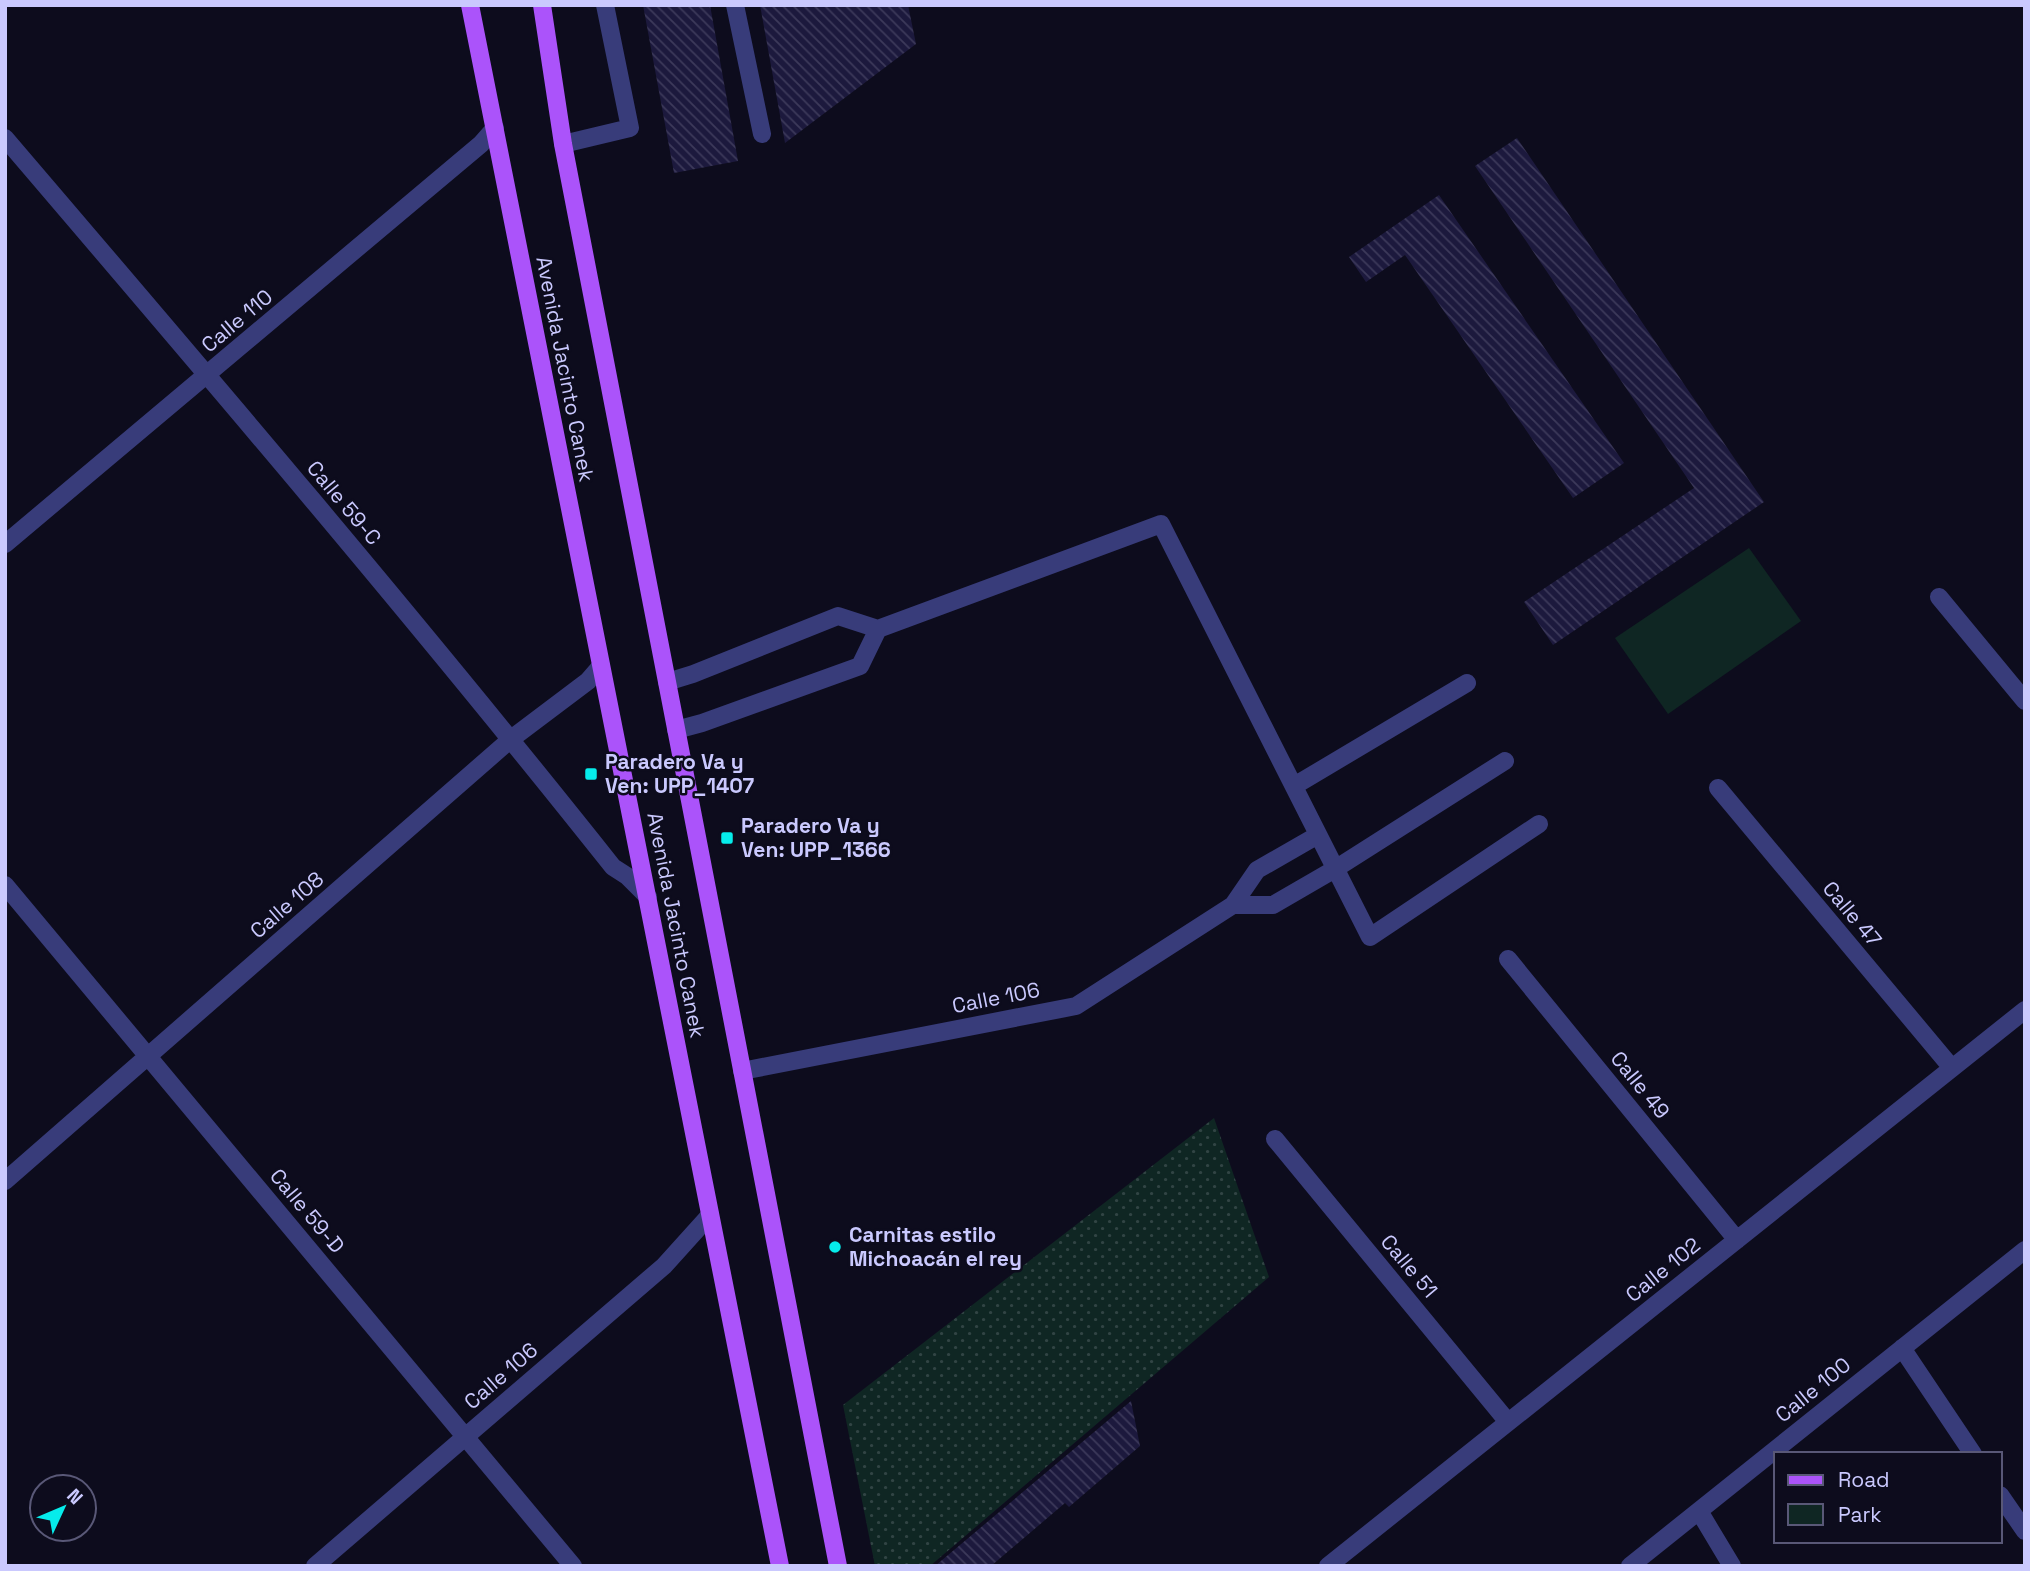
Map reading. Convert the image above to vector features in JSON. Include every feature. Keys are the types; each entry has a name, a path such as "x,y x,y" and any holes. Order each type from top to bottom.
{"main road":[{"name":"Avenida Jacinto Canek","path":"470,5 780,1566"},
{"name":"Avenida Jacinto Canek","path":"542,5 563,144 838,1566"}],"street":[{"path":"563,144 630,128 605,5"},
{"path":"735,5 762,134"},
{"name":"Calle 110","path":"5,544 481,144 495,128"},
{"name":"Calle 59-C","path":"5,138 208,375 511,739 613,867 627,876 648,897"},
{"path":"667,682 838,616 878,628 1161,524 1370,937 1539,824"},
{"path":"1940,597 2025,701"},
{"path":"676,730 860,666 878,628"},
{"name":"Calle 108","path":"5,1181 511,739 588,681 601,666"},
{"path":"1294,786 1466,683"},
{"path":"1233,905 1273,905 1335,869 1505,761"},
{"name":"Calle 47","path":"1718,788 1952,1068"},
{"path":"1233,905 1258,870 1318,835"},
{"name":"Calle 59-D","path":"5,885 573,1566"},
{"name":"Calle 106","path":"742,1071 1076,1006 1233,905"},
{"name":"Calle 49","path":"1508,959 1737,1240"},
{"name":"Calle 102","path":"1328,1566 2025,1010"},
{"name":"Calle 51","path":"1275,1139 1508,1422"},
{"name":"Calle 106","path":"315,1566 664,1266 710,1215"},
{"name":"Calle 100","path":"1630,1566 2025,1250"},
{"path":"1902,1348 1972,1452"},
{"path":"2002,1498 2025,1531"},
{"path":"1699,1511 1732,1566"}],"green space":[{"path":"1749,548 1801,621 1668,714 1615,638"},
{"path":"1214,1118 1269,1277 930,1566 875,1566 843,1405"}],"building":[{"path":"643,5 710,5 738,161 674,173"},
{"path":"760,5 908,5 916,44 785,143"},
{"path":"1517,138 1764,502 1553,645 1524,602 1694,488 1475,166"},
{"path":"1439,195 1624,463 1573,498 1405,255 1366,282 1349,257"},
{"path":"1131,1401 1140,1446 1069,1507 1065,1503 991,1566 935,1566"}],"place":[{"name":"Paradero Va y Ven: UPP_1407","path":"591,774"},
{"name":"Paradero Va y Ven: UPP_1366","path":"727,838"},
{"name":"Carnitas estilo Michoacán el rey","path":"835,1247"}]}
